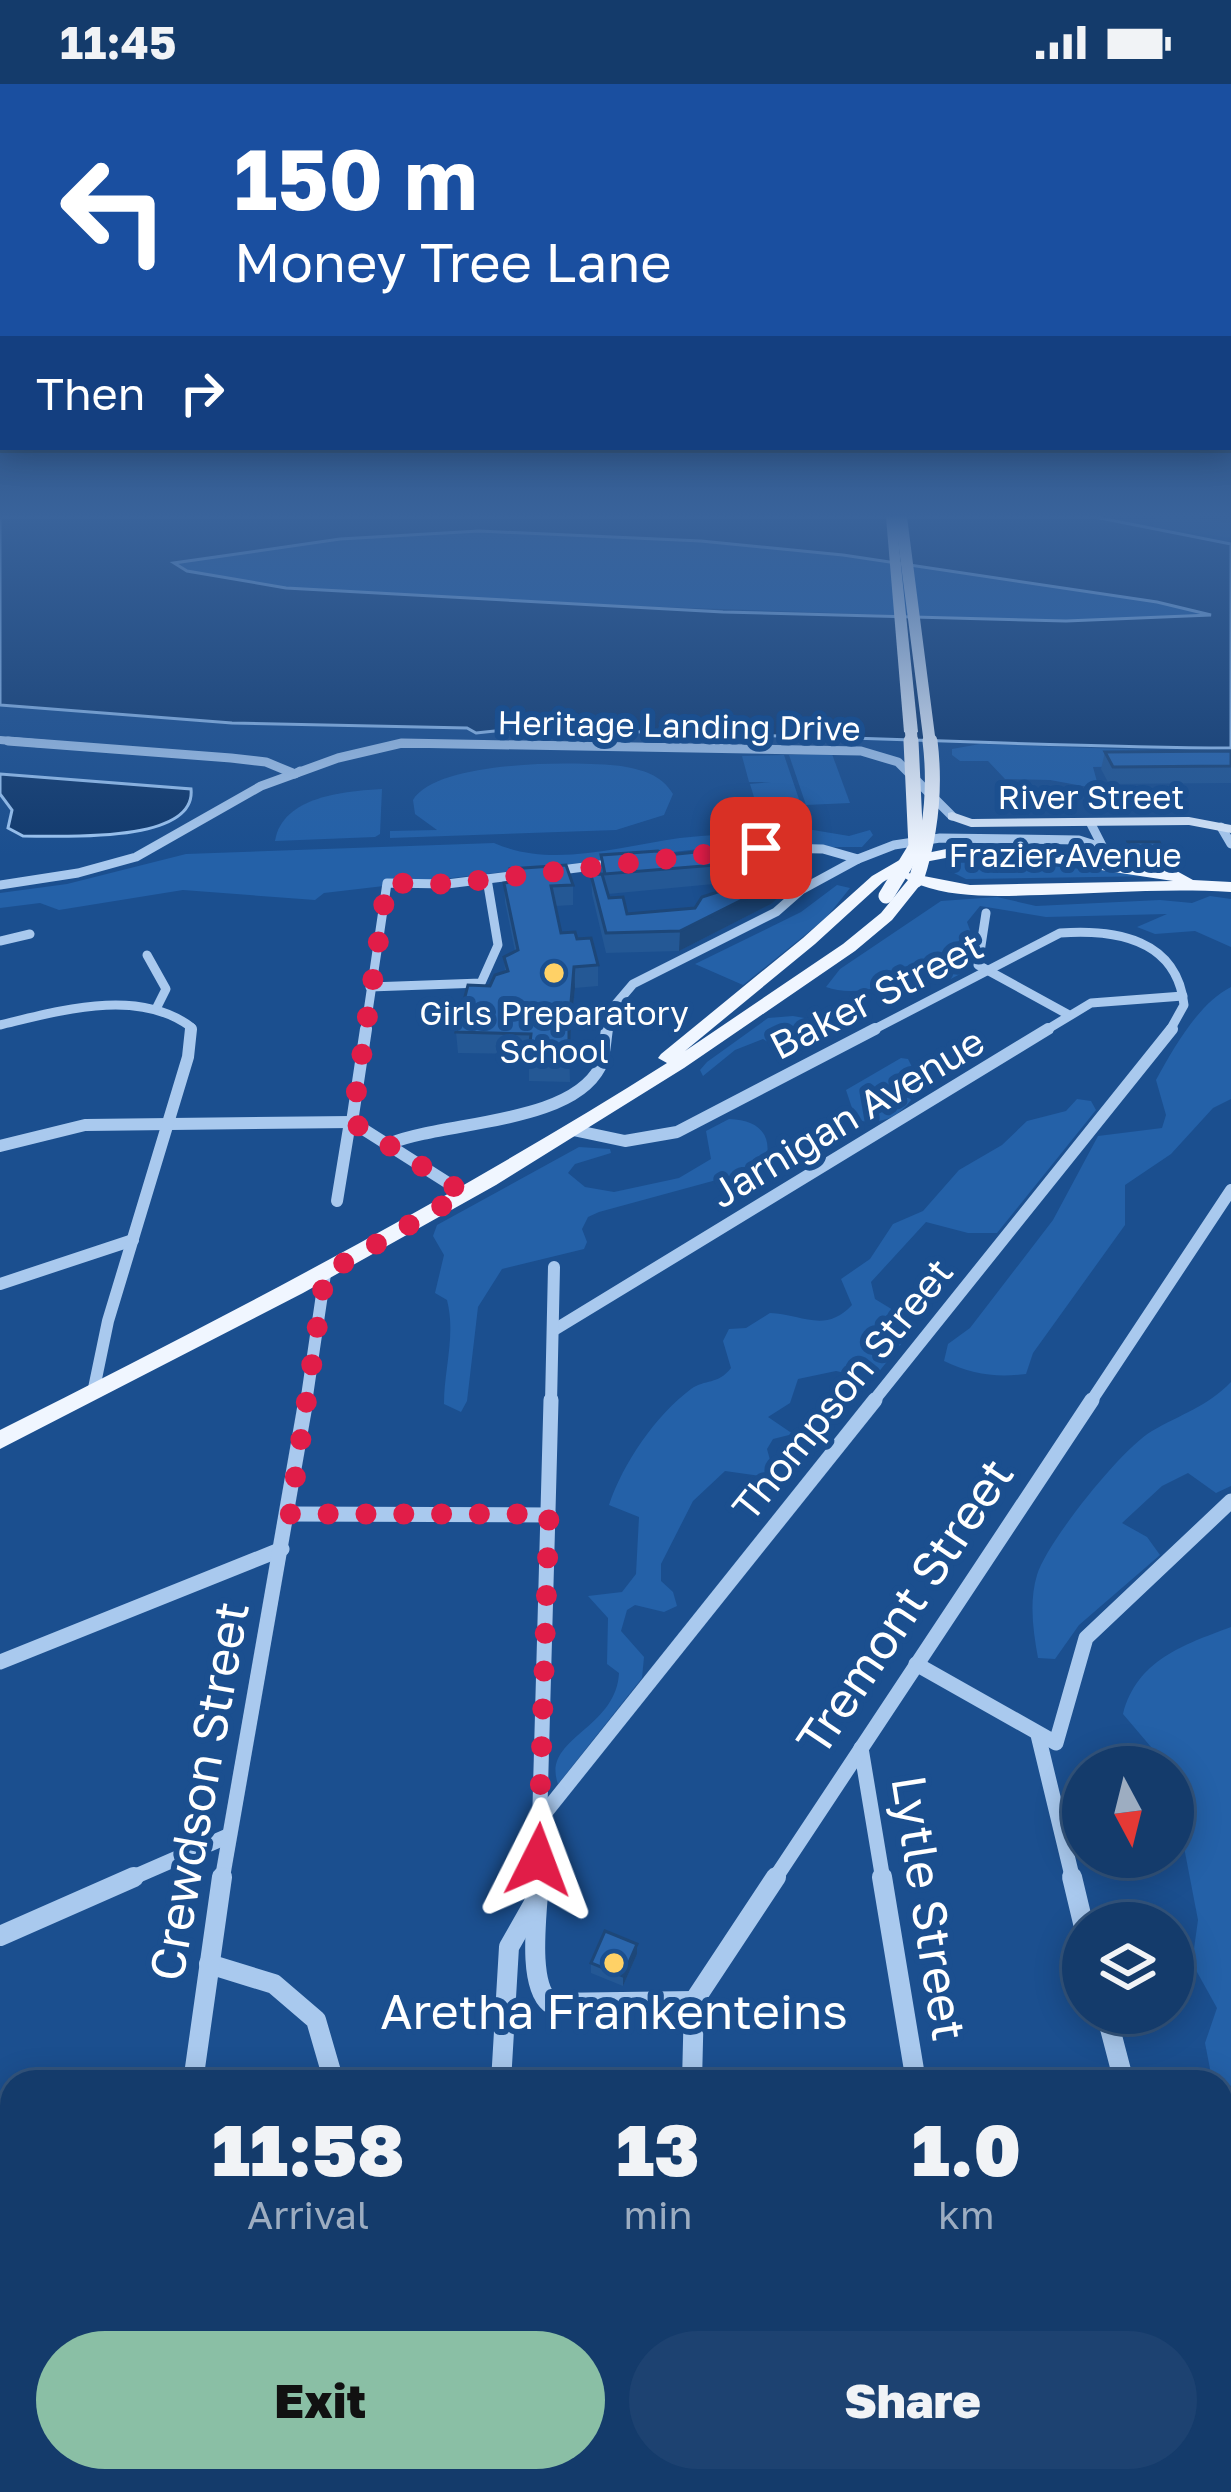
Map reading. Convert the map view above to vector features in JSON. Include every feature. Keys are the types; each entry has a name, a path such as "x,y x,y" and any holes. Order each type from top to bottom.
{"main road":[{"path":"650,1073 847,931 909,876 918,823 901,629"},
{"path":"914,629 938,826 931,873 936,880 977,888"},
{"path":"0,1440 325,1274 572,1130 802,978 884,916 932,836 933,790"},
{"path":"607,1108 848,909 874,879 906,861 966,854 1173,874 1188,884"},
{"name":"Frazier Avenue","path":"909,876 977,888 1231,887"}],"street":[{"path":"0,740 266,762 295,774"},
{"name":"Heritage Landing Drive","path":"0,885 106,867 155,848 227,802 381,744 861,752 898,762 952,816"},
{"name":"River Street","path":"952,816 1017,831 1189,821 1226,828"},
{"path":"1091,824 1113,867"},
{"path":"1226,828 1231,844"},
{"path":"392,1143 416,1133 504,1119 581,1090 601,1065 610,1010 633,984 776,912 801,890 858,859 916,841 1017,831 1104,848"},
{"path":"761,848 823,849 858,859"},
{"path":"338,1202 387,883 488,879 622,862"},
{"path":"370,987 482,982 494,964 502,931 488,879"},
{"path":"986,913 978,965 1069,1015"},
{"name":"Baker Street","path":"572,1130 617,1141 654,1140 677,1132 1060,933 1119,934 1166,956 1184,996"},
{"path":"0,940 30,934"},
{"path":"147,955 166,989 157,1007"},
{"name":"Jarnigan Avenue","path":"554,1330 1069,1015 1098,1000 1184,996"},
{"name":"Thompson Street","path":"540,1819 1180,1019 1184,996"},
{"path":"0,1024 59,1011 157,1007 180,1014 190,1027 188,1057 108,1321 93,1393"},
{"path":"0,1145 85,1125 351,1122 392,1143 464,1193"},
{"name":"Tremont Street","path":"694,2001 1231,1190"},
{"path":"0,1284 134,1240"},
{"path":"554,1267 536,1979 550,2003 694,2001 692,2070"},
{"name":"Crewdson Street","path":"195,2070 228,1836 290,1514 325,1274"},
{"path":"916,1664 1056,1743 1086,1638 1231,1501"},
{"path":"290,1514 549,1514"},
{"path":"0,1662 282,1550"},
{"path":"1038,1735 1078,1902"},
{"name":"Lytle Street","path":"861,1747 914,2070"},
{"path":"0,1936 228,1836"},
{"path":"501,2070 509,1947 535,1902"},
{"path":"209,1964 274,1984 316,2020 331,2070"},
{"path":"1111,2034 1121,2070"}],"shaded area":[{"path":"0,629 1231,629 1231,748 557,729 476,733 467,728 232,723 0,705"},
{"path":"980,744 1231,753 1231,765 1093,767 1099,789 1050,780 1005,779 988,761 960,761 952,755 952,749"},
{"path":"832,754 850,803 806,805 789,755"},
{"path":"784,755 801,805 757,807 750,784 771,782 749,782 742,756"},
{"path":"509,766 621,766 650,774 668,787 673,794 664,815 616,830 390,838 390,831 437,830 415,814 413,800 449,777"},
{"path":"0,774 191,789 187,807 173,820 150,828 94,836 23,836 8,828 12,810 0,794"},
{"path":"382,789 380,834 375,837 275,841 280,826 302,805 334,794"},
{"path":"813,830 849,836 870,830 873,835 862,847 716,847 324,893 315,900 183,890 59,910 40,903 0,908 0,893 67,884 186,854 494,843 516,851 563,855 697,836"},
{"path":"949,857 1159,876 966,879 948,870"},
{"path":"837,885 850,888 826,918 743,985 695,964 801,912"},
{"path":"1210,896 1231,899 1231,947 1195,931 1155,934 1137,927 1167,914 1046,917 980,906 967,922 971,933 966,971 941,984 907,973 868,989 826,987 840,969 941,901 997,897 1036,906 1160,900 1192,903"},
{"path":"1231,987 1231,1099 1213,1108 1171,1154 1125,1185 1125,1225 1033,1353 1026,1374 984,1374 944,1361 948,1344 970,1328 1053,1220 1098,1136 1162,1128 1166,1115 1156,1080 1198,1015"},
{"path":"768,1018 810,1019 812,1026 771,1044 763,1039 735,1050 703,1076 700,1070 707,1062"},
{"path":"901,1058 908,1059 912,1067 897,1082 911,1100 887,1119 856,1120 846,1090"},
{"path":"1077,1099 1091,1101 1096,1110 997,1233 968,1233 926,1222 871,1282 875,1299 911,1321 914,1328 873,1379 836,1371 798,1379 790,1403 768,1417 793,1434 773,1439 767,1449 775,1478 725,1471 693,1501 661,1564 661,1581 673,1592 677,1606 664,1612 635,1605 627,1610 621,1631 644,1657 642,1678 558,1784 560,1755 606,1708 615,1692 619,1673 607,1664 608,1618 588,1596 622,1592 636,1574 639,1517 609,1505 653,1426 691,1389 731,1368 723,1341 729,1329 746,1328 770,1313 823,1321 842,1314 852,1305 841,1279 870,1259 893,1224 923,1211 959,1170 1002,1145 1027,1121 1066,1111"},
{"path":"729,1119 757,1126 762,1132 768,1147 764,1167 599,1212 588,1217 582,1229 587,1242 584,1249 502,1269 478,1307 467,1401 461,1412 444,1404 450,1326 447,1300 435,1293 444,1255 433,1236 437,1225 579,1147 610,1149 611,1153 575,1164 568,1173 585,1187 614,1192 679,1178 711,1159 706,1131"},
{"path":"1231,1382 1231,1486 1216,1493 1188,1473 1162,1486 1122,1523 1147,1537 1160,1555 1079,1625 1055,1659 1038,1658 1033,1616 1037,1575 1070,1519 1139,1441"},
{"path":"1231,1627 1231,2070 1210,2070 1205,2043 1217,2008 1194,1967 1198,1920 1190,1878 1194,1878 1194,1746 1150,1746 1123,1714 1139,1680 1164,1657"}],"building":[{"path":"1231,751 1231,766 1113,767 1105,752"},
{"path":"1128,842 1159,842 1165,853 1131,849"},
{"path":"782,843 791,862 775,864 781,877 772,885 680,931 606,933 591,875 602,874 609,898 623,897 627,914 695,908 702,897 724,890 715,865 605,874 601,855 658,851 668,855"},
{"path":"566,865 573,885 551,886 561,933 591,938 598,965 574,967 569,1062 528,1060 531,1034 456,1032 468,985 490,986 495,975 508,971 504,957 518,950 504,883 511,882 510,869"},
{"name":"Aretha Frankenteins","path":"605,1931 637,1944 623,1976 591,1963"}],"place":[{"name":"Girls Preparatory School","path":"554,973"},
{"name":"Aretha Frankenteins","path":"614,1963"}],"route":[{"path":"538,1860 549,1514 290,1514 325,1274 464,1193 392,1143 352,1122 387,883 447,884 761,848"}]}
